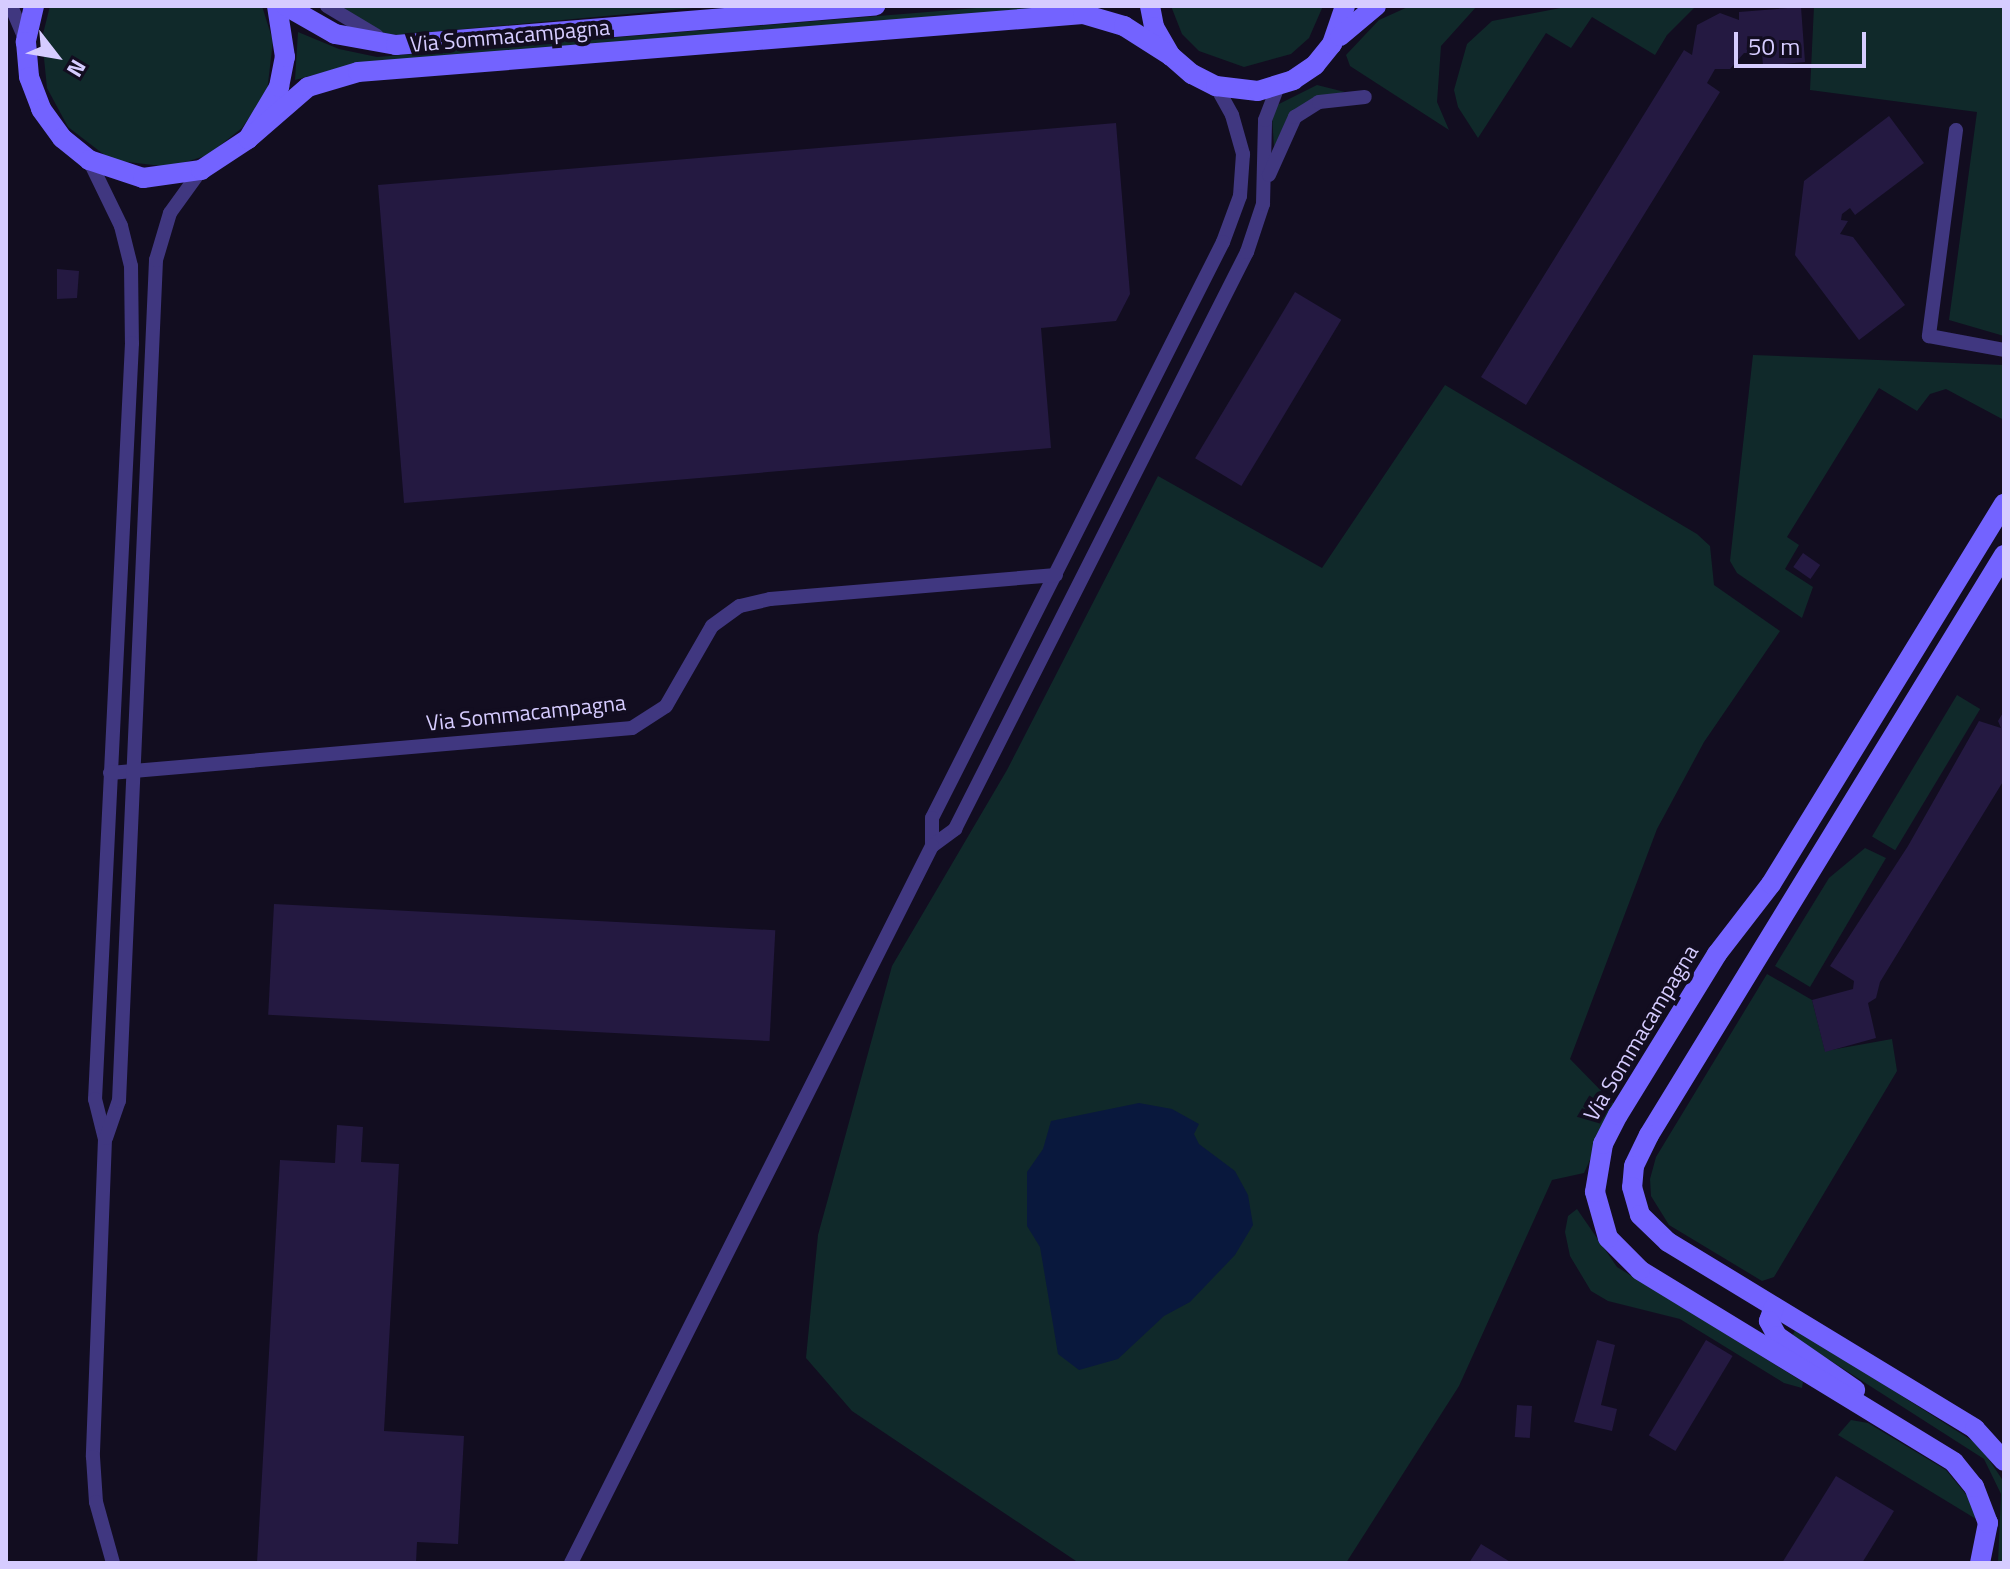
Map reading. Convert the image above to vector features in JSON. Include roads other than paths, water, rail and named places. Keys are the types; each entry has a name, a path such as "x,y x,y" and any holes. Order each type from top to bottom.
{"street":[{"path":"11,6 26,42"},
{"name":"Via Sommacampagna","path":"34,6 26,42 29,77 41,109 62,138 89,160 143,178 201,170"},
{"name":"Via Sommacampagna","path":"248,139 279,87 285,57 277,6"},
{"name":"Via Sommacampagna","path":"286,6 335,34 396,45 875,6"},
{"name":"Via Sommacampagna","path":"327,6 396,45"},
{"name":"Via Sommacampagna","path":"1150,6 1154,27 1171,56"},
{"name":"Via Sommacampagna","path":"1332,44 1345,6"},
{"name":"Via Sommacampagna","path":"105,1139 119,1101 156,260 159,236 170,213 201,170 248,139 308,87 358,72 1083,14 1124,26 1216,86 1258,91 1278,86 1315,65 1332,44 1376,6"},
{"path":"571,1563 932,846 932,818 1223,242 1240,196 1243,154 1232,115 1216,86"},
{"path":"932,846 955,829 1240,266 1263,204 1265,120 1278,86"},
{"path":"1265,186 1295,117 1319,102 1365,97"},
{"path":"1956,130 1929,336 2004,350"},
{"name":"Via Sommacampagna","path":"89,160 121,226 131,266 132,343 95,1099 105,1139"},
{"name":"Via Sommacampagna","path":"1980,1563 1988,1523 1974,1487 1954,1462 1626,1259 1598,1217 1596,1175 1603,1144 1645,1070 1717,954 1771,884 2004,504"},
{"path":"2004,555 1634,1166 1633,1196 1648,1225 1774,1307 1975,1429 2004,1461"},
{"name":"Via Sommacampagna","path":"110,773 632,728 666,706 712,626 740,606 770,599 1056,575"},
{"path":"105,1139 93,1457 96,1502 113,1563"},
{"path":"1774,1307 1769,1321 1777,1336 1835,1372 1888,1421"}],"water":[{"path":"1139,1103 1172,1109 1199,1124 1194,1134 1199,1144 1235,1171 1248,1195 1253,1225 1235,1255 1190,1302 1164,1316 1118,1359 1079,1370 1058,1354 1040,1247 1027,1226 1027,1172 1043,1149 1051,1121"}]}
